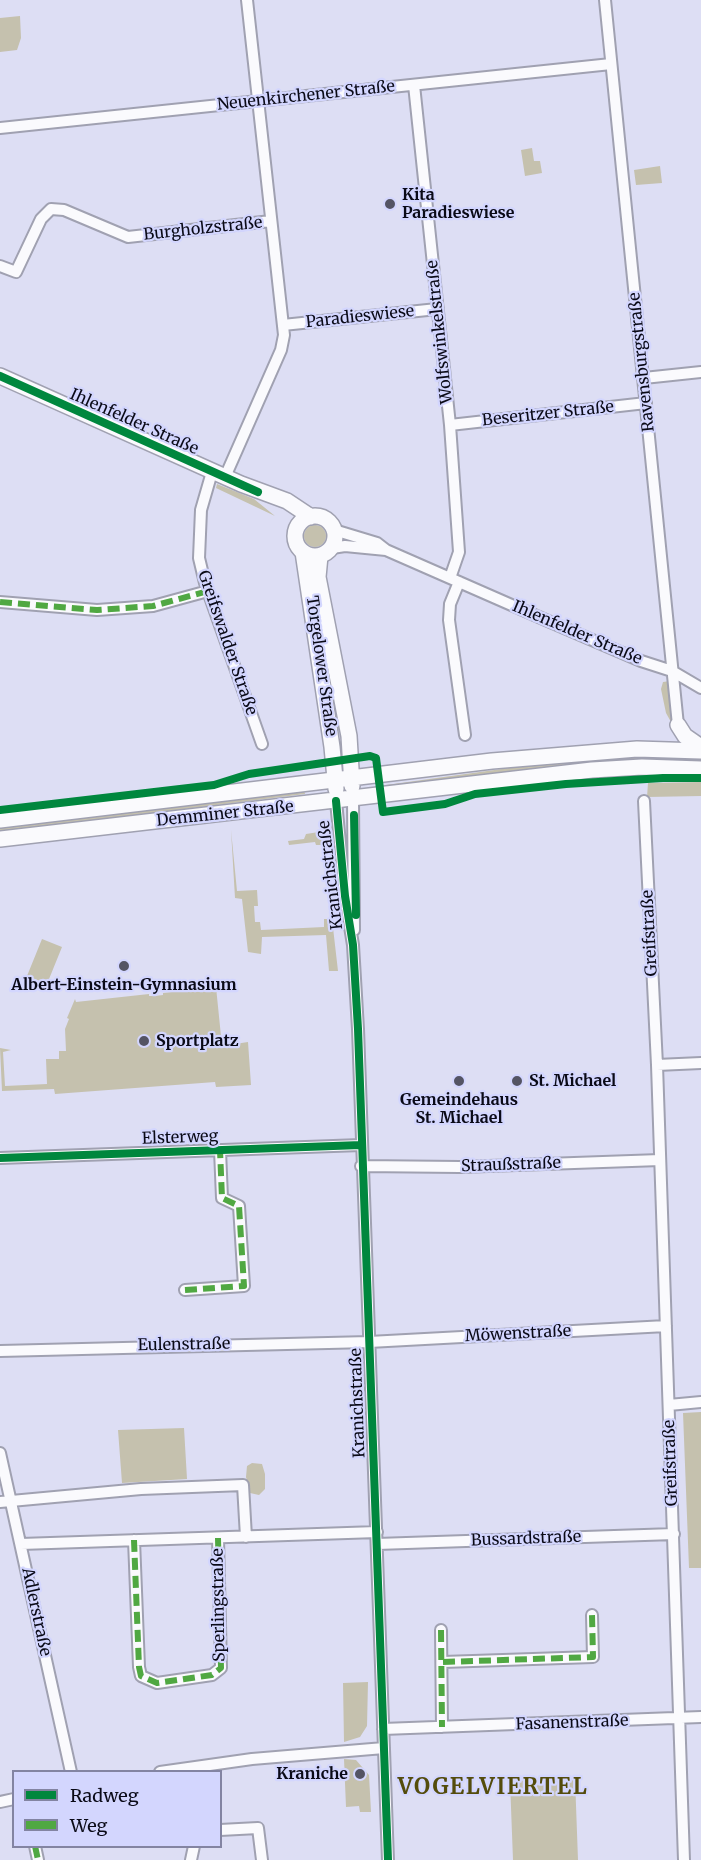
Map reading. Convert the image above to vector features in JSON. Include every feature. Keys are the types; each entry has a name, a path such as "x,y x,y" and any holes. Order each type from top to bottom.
{"main road":[{"name":"Ihlenfelder Straße","path":"0,376 258,492 287,501 311,517 325,519 334,530"},
{"name":"Ihlenfelder Straße","path":"258,492 288,514 296,529 296,542 303,552 326,552"},
{"path":"296,529 302,521 311,517"},
{"path":"326,552 335,540 334,530"},
{"name":"Torgelower Straße","path":"303,552 332,746 336,801"},
{"name":"Torgelower Straße","path":"326,552 318,577 349,736 353,799"},
{"path":"678,724 685,736 701,749"},
{"name":"Demminer Straße","path":"0,820 492,761 637,749 701,749"},
{"name":"Demminer Straße","path":"0,839 592,770 642,767 701,769"}],"street":[{"name":"Burgholzstraße","path":"219,474 281,350 283,325 247,0"},
{"name":"Ravensburgstraße","path":"605,0 678,724"},
{"name":"Neuenkirchener Straße","path":"0,128 612,63"},
{"name":"Wolfswinkelstraße","path":"414,85 450,425 459,552 449,620 465,735"},
{"name":"Burgholzstraße","path":"0,266 16,272 41,219 51,209 64,210 128,237 271,221"},
{"name":"Paradieswiese","path":"283,325 437,309"},
{"path":"644,378 701,372"},
{"name":"Beseritzer Straße","path":"450,425 646,403"},
{"name":"Greifswalder Straße","path":"219,474 203,496 198,530 199,558 208,591 262,744"},
{"name":"Ihlenfelder Straße","path":"334,530 377,543 386,550 454,580 641,661 672,671 701,688"},
{"name":"Ihlenfelder Straße","path":"326,552 345,546 386,550"},
{"path":"0,602 97,610 153,606 208,591"},
{"name":"Kranichstraße","path":"353,799 356,911 353,945"},
{"name":"Kranichstraße","path":"336,801 345,896 353,945 388,1860"},
{"name":"Greifstraße","path":"644,801 657,1065 674,1534 677,1719 684,1860"},
{"path":"657,1065 701,1062"},
{"name":"Elsterweg","path":"0,1158 361,1145"},
{"name":"Elsterweg","path":"185,1290 244,1286 239,1206 222,1198 220,1150"},
{"name":"Straußstraße","path":"362,1166 405,1164 460,1167 660,1160"},
{"name":"Möwenstraße","path":"369,1342 666,1326"},
{"name":"Eulenstraße","path":"0,1351 369,1342"},
{"path":"669,1405 701,1402"},
{"name":"Adlerstraße","path":"0,1453 5,1501 21,1544 71,1770"},
{"name":"Sperlingstraße","path":"5,1501 141,1489 243,1485 246,1537"},
{"name":"Sperlingstraße","path":"21,1544 377,1532"},
{"name":"Bussardstraße","path":"377,1544 674,1534"},
{"name":"Sperlingstraße","path":"134,1540 139,1667 141,1676 157,1683 212,1675 221,1668 218,1538"},
{"path":"443,1662 593,1657 592,1615"},
{"path":"441,1630 442,1727"},
{"name":"Fasanenstraße","path":"383,1729 701,1717"},
{"path":"194,1769 384,1748"},
{"path":"222,1830 258,1828 262,1860"}],"shaded area":[{"path":"20,16 21,38 17,50 0,52 0,18"},
{"path":"532,148 534,161 540,161 542,173 525,176 521,150"},
{"path":"660,166 662,183 636,185 634,170"},
{"path":"217,484 254,499 275,516 216,488"},
{"path":"315,525 325,532 326,536 319,546 315,547 305,540 304,536 311,526"},
{"path":"670,681 671,722 666,713 661,689 663,682"},
{"path":"638,755 701,757 701,763 386,789 386,785 516,767"},
{"path":"701,782 701,796 647,797 648,783"},
{"path":"304,790 305,794 0,832 0,826"},
{"path":"231,830 237,891 257,890 258,906 254,906 255,922 260,922 261,930 324,927 324,919 332,919 338,971 329,971 326,935 262,937 261,954 248,952 242,899 235,898"},
{"path":"319,832 326,834 329,845 316,845 315,842 289,845 288,841 304,839 306,834"},
{"path":"42,939 62,947 47,984 27,976"},
{"name":"Sportplatz","path":"216,987 222,1046 248,1042 251,1085 216,1087 215,1082 55,1094 54,1089 2,1091 0,1048 11,1050 3,1052 5,1086 47,1084 46,1059 59,1059 59,1051 66,1051 65,1029 75,999 76,1002 149,994 149,996 155,996 163,995 163,993"},
{"path":"701,1412 701,1568 689,1568 683,1413"},
{"path":"184,1428 187,1479 122,1483 118,1430"},
{"path":"252,1463 262,1464 265,1474 265,1489 259,1495 250,1493 246,1477 247,1466"},
{"path":"368,1682 367,1726 360,1737 344,1742 343,1683"},
{"path":"344,1759 356,1760 369,1775 371,1812 360,1812 359,1806 346,1807"},
{"path":"575,1778 578,1860 513,1860 510,1781"}],"marked path":[{"path":"0,602 97,610 153,606 208,591"},
{"path":"185,1290 244,1286 239,1206 222,1198 220,1150"},
{"path":"134,1540 139,1667 141,1676 157,1683 212,1675 221,1668 218,1538"},
{"path":"443,1662 593,1657 592,1615"},
{"path":"441,1630 442,1727"},
{"path":"35,1848 38,1860"}],"cycle path":[{"path":"0,376 258,492"},
{"path":"0,810 214,785 249,774 370,756 376,758 383,812 445,804 475,794 566,784 701,778"},
{"path":"336,801 345,896 353,945 358,1029 388,1860"},
{"path":"354,815 356,915"},
{"path":"0,1158 361,1145"}],"place":[{"name":"Kita Paradieswiese","path":"390,204"},
{"name":"Albert-Einstein-Gymnasium","path":"124,966"},
{"name":"Sportplatz","path":"144,1041"},
{"name":"Gemeindehaus St. Michael","path":"459,1081"},
{"name":"St. Michael","path":"517,1081"},
{"name":"Kraniche","path":"360,1774"}],"district":[{"name":"VOGELVIERTEL","path":"493,1788"}]}
